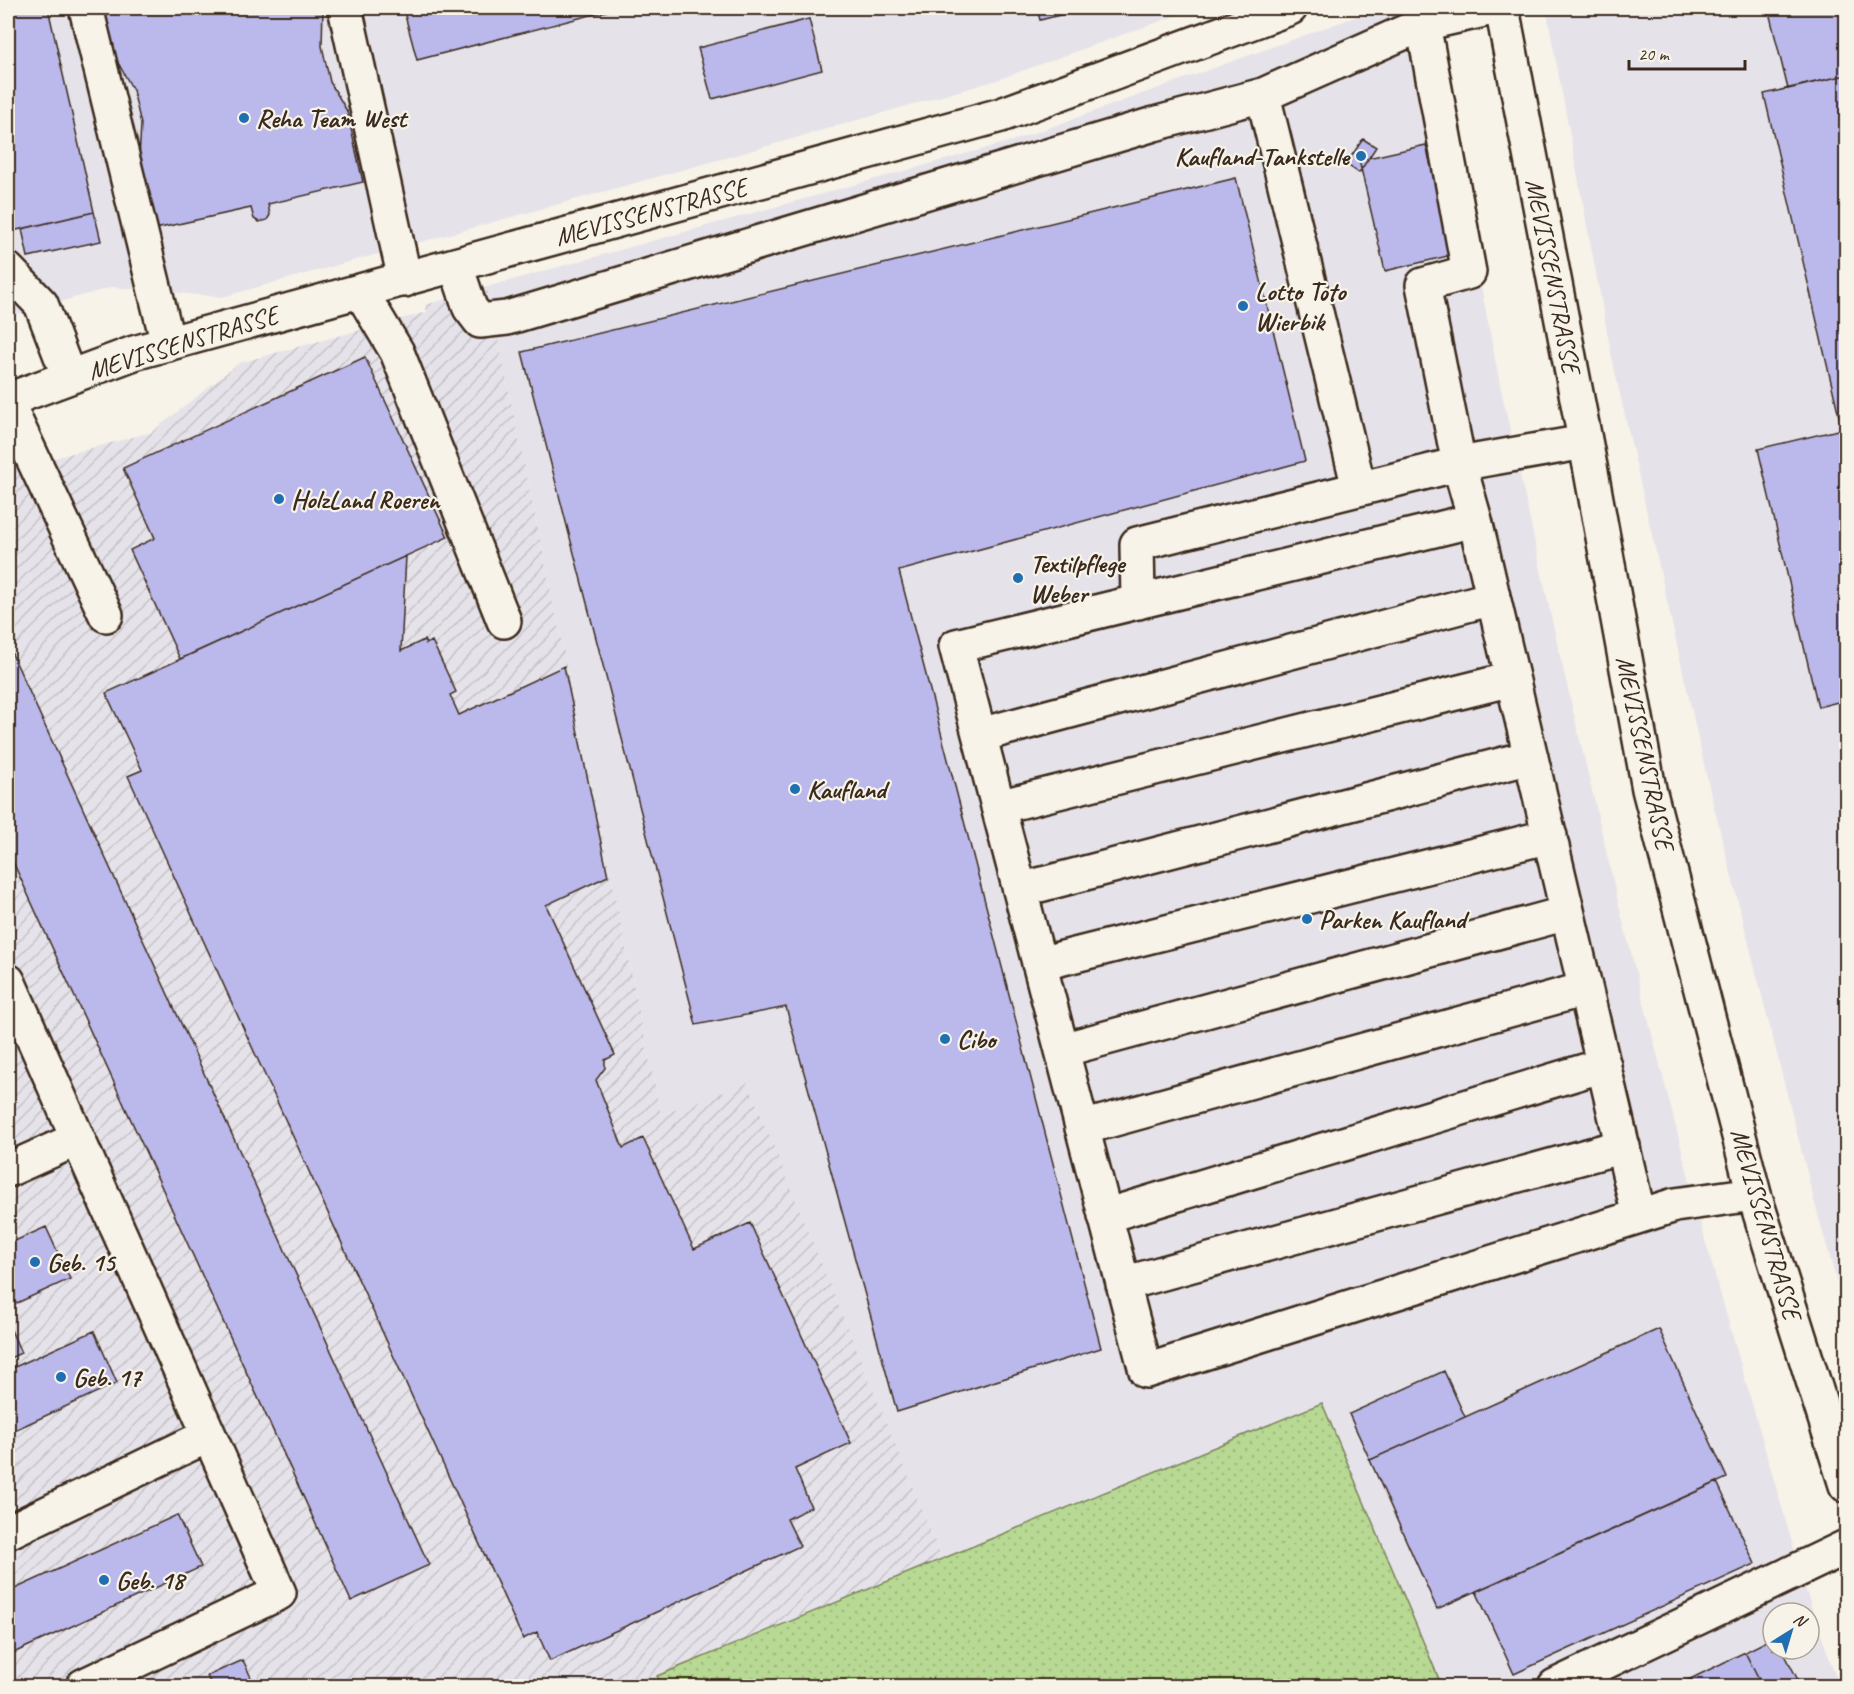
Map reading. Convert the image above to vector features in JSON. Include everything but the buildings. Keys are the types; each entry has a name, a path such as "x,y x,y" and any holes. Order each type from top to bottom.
{"street":[{"path":"86,8 168,344"},
{"path":"345,8 405,280"},
{"name":"MEVISSENSTRASSE","path":"8,400 134,353 1001,115 1290,8"},
{"path":"456,266 470,308 480,321 507,318 1154,124 1263,95 1423,24 1493,8"},
{"name":"MEVISSENSTRASSE","path":"1502,8 1649,789 1754,1194 1846,1485"},
{"path":"1423,24 1469,272 1423,285 1459,464 1475,520 1639,1216"},
{"path":"1263,95 1359,488"},
{"path":"8,270 41,304 69,377"},
{"path":"361,292 397,352 504,621"},
{"path":"8,405 106,615"},
{"path":"1138,602 1137,544 1459,464 1585,442"},
{"path":"1475,520 956,646 1146,1371 1675,1204 1754,1194"},
{"path":"980,735 1493,598"},
{"path":"998,807 1512,679"},
{"path":"1020,890 1531,758"},
{"path":"1040,964 1550,836"},
{"path":"1062,1050 1568,913"},
{"path":"8,981 279,1593 83,1686"},
{"path":"1082,1128 1586,989"},
{"path":"1105,1216 1604,1065"},
{"path":"8,1170 77,1138"},
{"path":"1123,1284 1623,1146"},
{"path":"8,1532 209,1435"},
{"path":"1555,1686 1846,1547"}],"shaded area":[{"path":"8,8 1197,8 994,81 222,297 112,287 8,317"},
{"path":"1380,8 1416,8 1432,31 1500,385 1558,647 1620,910 1706,1244 1809,1601 1761,1601 1761,1661 1821,1661 1821,1634 1839,1686 1442,1686 1322,1403 942,1559 748,1084 661,1115 487,287 1012,141"},
{"path":"1546,8 1846,8 1846,1315 1814,1200 1711,795 1613,363"},
{"path":"487,287 661,1115 748,1083 942,1559 657,1675 660,1682 650,1686 8,1686 8,410 43,461 152,432 239,363 427,312 425,305"}],"green space":[{"path":"1322,1403 1442,1686 650,1686 660,1682 657,1676"}],"place":[{"name":"Reha Team West","path":"244,118"},
{"name":"Kaufland-Tankstelle","path":"1361,156"},
{"name":"Lotto Toto Wierbik","path":"1243,306"},
{"name":"HolzLand Roeren","path":"279,499"},
{"name":"Textilpflege Weber","path":"1018,578"},
{"name":"Kaufland","path":"795,789"},
{"name":"Parken Kaufland","path":"1307,919"},
{"name":"Cibo","path":"945,1039"},
{"name":"Geb. 15","path":"35,1262"},
{"name":"Geb. 17","path":"61,1377"},
{"name":"Geb. 18","path":"104,1580"}]}
